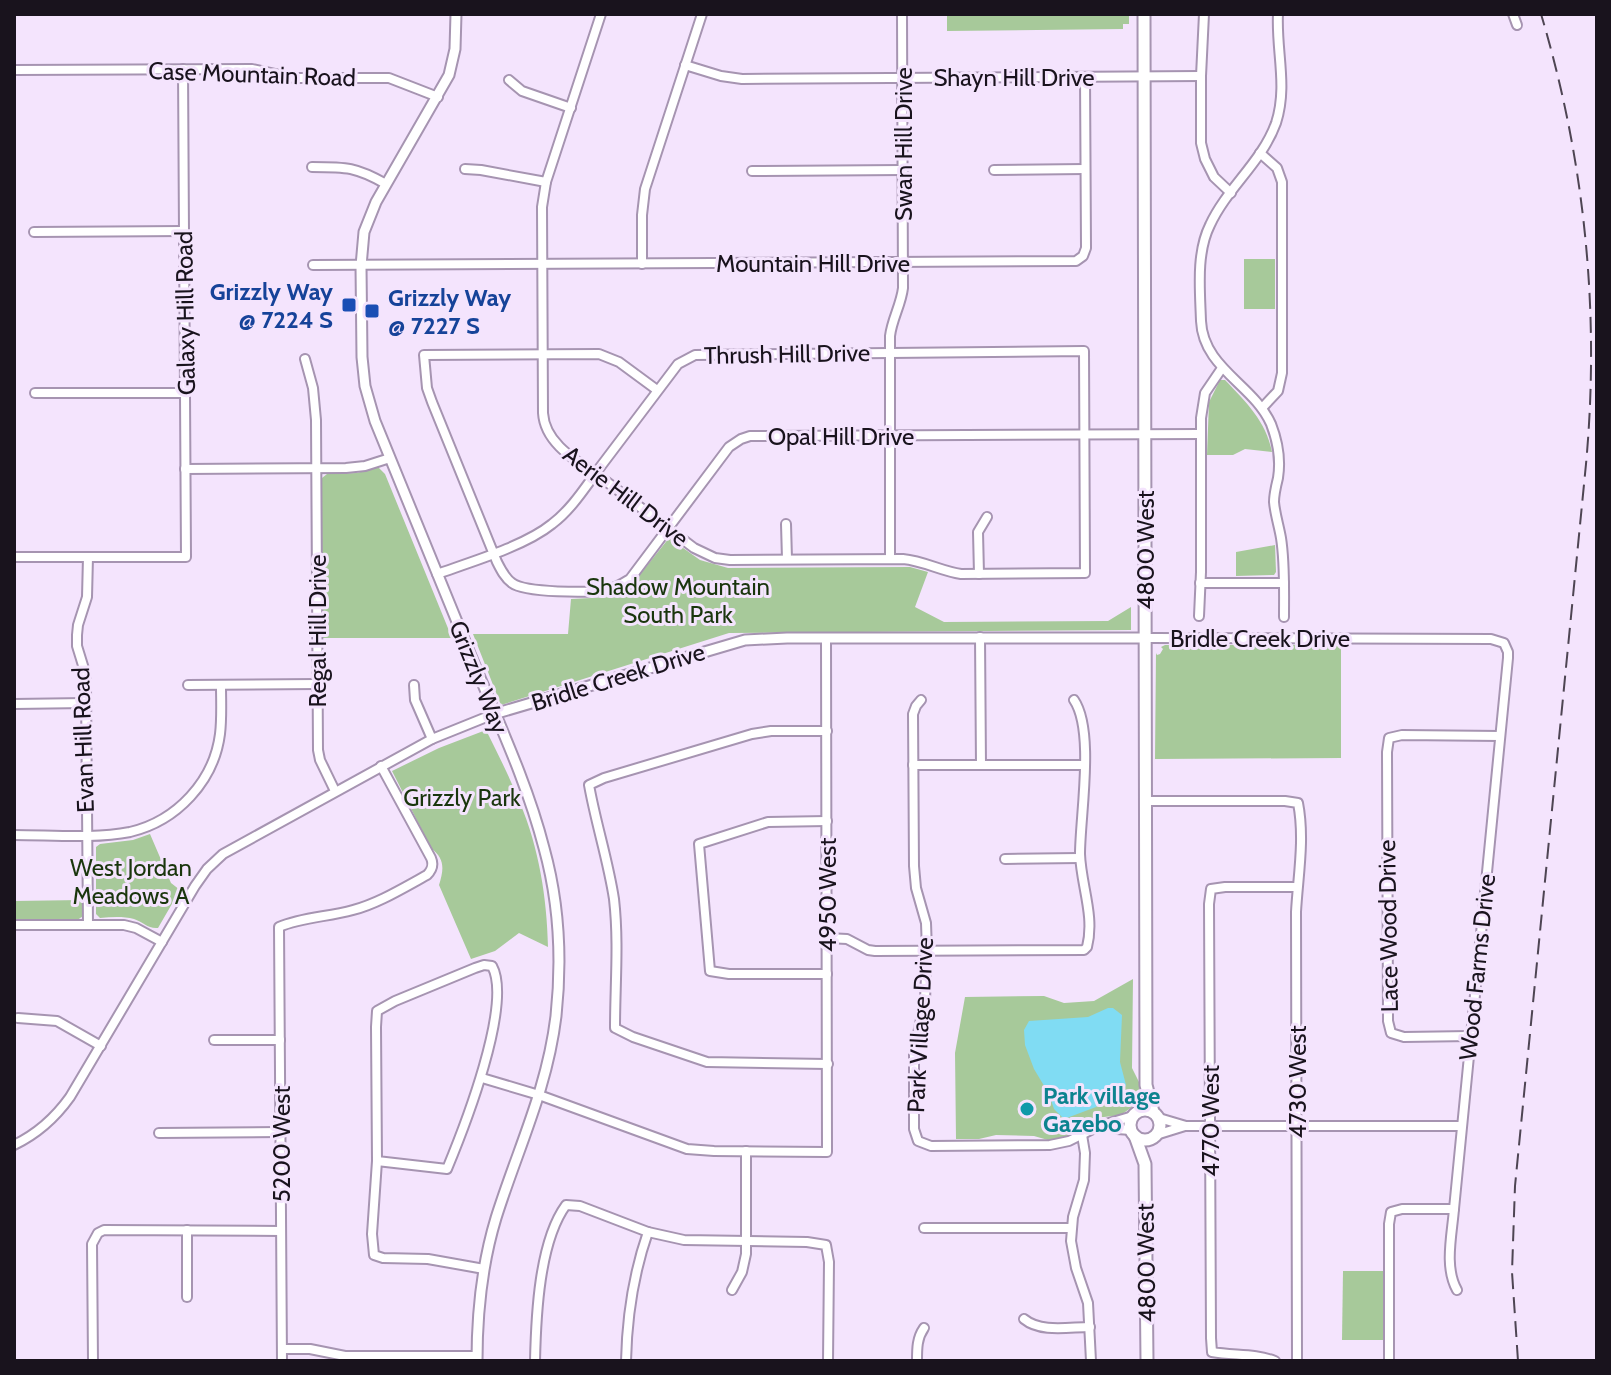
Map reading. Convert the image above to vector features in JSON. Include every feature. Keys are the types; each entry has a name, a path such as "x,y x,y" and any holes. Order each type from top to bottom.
{"main road":[{"name":"4800 West","path":"1144,14 1146,1085 1160,1126 1145,1164 1147,1361"},
{"name":"4800 West","path":"1145,1164 1130,1122 1146,1085"},
{"path":"1135,1114 1146,1109 1156,1115"},
{"path":"1133,1133 1144,1140 1154,1136"}],"street":[{"name":"Grizzly Way","path":"456,14 449,75 370,213 364,232 361,266 362,357 370,408 530,802 553,888 559,956 556,1017 550,1055 496,1220 484,1269 477,1359"},
{"name":"Aerie Hill Drive","path":"601,14 546,182 542,207 543,413 547,430 555,442 694,548 715,558 917,560 950,572 1085,573 1084,435"},
{"path":"642,264 645,189 702,14"},
{"name":"Swan Hill Drive","path":"890,559 890,353 892,324 903,292 902,14"},
{"path":"1204,14 1200,131 1205,159 1214,177 1231,193"},
{"path":"1278,14 1281,102 1270,136 1210,224 1205,237 1201,263 1201,329 1208,350 1262,408 1278,446 1279,468 1274,504 1282,541 1284,617"},
{"path":"1513,14 1517,25"},
{"name":"Shayn Hill Drive","path":"685,65 731,78 1201,76"},
{"name":"Galaxy Hill Road","path":"88,557 186,557 183,69"},
{"name":"Case Mountain Road","path":"14,70 252,69 294,78 389,78 438,97"},
{"name":"Mountain Hill Drive","path":"313,265 1071,262 1079,260 1086,248 1085,77"},
{"path":"509,80 522,91 571,108"},
{"path":"1260,153 1277,168 1282,182 1282,373 1278,391 1262,408"},
{"path":"312,167 360,170 386,184"},
{"path":"465,169 546,182"},
{"path":"994,170 1085,169"},
{"path":"752,171 903,170"},
{"path":"34,232 184,231"},
{"name":"Thrush Hill Drive","path":"437,574 551,526 568,509 678,364 695,355 1084,351 1084,435"},
{"path":"493,553 427,388 424,355 605,355 657,390"},
{"name":"Regal Hill Drive","path":"305,359 315,403 318,750 335,791"},
{"path":"1199,616 1202,404 1205,393 1222,368"},
{"path":"35,393 186,393"},
{"name":"Opal Hill Drive","path":"493,553 508,580 529,590 610,590 620,586 630,579 729,447 741,439 758,436 1201,434"},
{"path":"185,469 356,467 390,458"},
{"path":"979,574 978,532 987,517"},
{"path":"786,524 787,559"},
{"path":"14,557 88,557"},
{"name":"Evan Hill Road","path":"88,557 87,597 77,635 85,672 88,925"},
{"path":"1200,583 1284,583"},
{"path":"980,637 981,765"},
{"name":"Bridle Creek Drive","path":"14,1145 34,1134 59,1112 70,1097 201,877 223,854 432,739 494,714 745,640 765,638 1491,639 1504,643"},
{"name":"4950 West","path":"746,1151 827,1152 826,638"},
{"name":"Wood Farms Drive","path":"1457,1290 1449,1270 1508,658 1504,643"},
{"path":"188,685 317,684"},
{"path":"14,835 122,833 142,828 168,815 190,797 206,775 217,750 221,685"},
{"path":"414,685 415,700 432,739"},
{"name":"Park Village Drive","path":"921,700 913,714 914,878 926,923 927,951 925,1000 914,1053 914,1129 918,1141 931,1146 1050,1145 1069,1141 1135,1114"},
{"path":"827,938 847,939 868,950 1084,950 1089,943 1089,913 1080,858 1085,765 1082,715 1074,700"},
{"path":"14,704 86,703"},
{"path":"827,731 752,734 589,785 614,902 618,962 615,1028 707,1062 828,1064"},
{"name":"Lace Wood Drive","path":"1470,1036 1404,1037 1391,1033 1388,1021 1387,752 1389,738 1402,735 1500,736"},
{"path":"913,765 1085,765"},
{"name":"5200 West","path":"282,1361 279,927 368,906 427,875 433,867 381,766"},
{"name":"4730 West","path":"1146,801 1298,803 1301,847 1297,887 1297,1361"},
{"path":"827,821 768,822 699,844 710,971 729,974 827,974"},
{"path":"1005,859 1080,858"},
{"name":"4770 West","path":"1275,1361 1252,1355 1212,1352 1209,904 1211,889 1297,887"},
{"path":"14,925 130,926 162,942"},
{"path":"377,1161 447,1169 482,1078 491,1037 497,984 492,966 475,968 377,1011 374,1255 428,1259 484,1269"},
{"path":"18,1018 57,1021 101,1046"},
{"path":"214,1040 280,1040"},
{"path":"482,1078 539,1095 687,1149 746,1151 745,1263 732,1290"},
{"path":"1156,1115 1186,1126"},
{"path":"1106,1124 1133,1133"},
{"path":"1154,1136 1186,1126 1210,1125 1461,1126"},
{"path":"159,1133 281,1132"},
{"path":"1082,1135 1084,1180 1071,1228 1073,1253 1088,1303 1091,1361"},
{"path":"535,1361 542,1275 557,1218 566,1205 580,1206 648,1232 684,1240 826,1245 829,1262 828,1361"},
{"path":"1389,1361 1391,1212 1402,1209 1454,1209"},
{"path":"924,1228 1071,1228"},
{"path":"93,1361 92,1244 96,1235 104,1230 281,1231"},
{"path":"187,1230 187,1297"},
{"path":"626,1361 630,1297 648,1232"},
{"path":"1024,1319 1031,1325 1042,1327 1090,1327"},
{"path":"917,1361 919,1335 924,1328"},
{"path":"282,1349 310,1349 345,1356 477,1359"}],"green space":[{"path":"947,14 1129,14 1129,24 1123,24 1123,29 947,31"},
{"path":"1244,259 1275,259 1275,309 1244,309"},
{"path":"1220,380 1225,380 1254,413 1265,431 1272,452 1245,449 1233,455 1207,455 1209,402"},
{"path":"374,468 385,474 452,638 322,638 322,478 327,474 357,473"},
{"name":"Shadow Mountain South Park","path":"669,538 700,560 728,568 910,567 928,572 915,607 944,622 1108,621 1131,607 1131,630 729,633 501,705 473,634 568,634 571,599 611,597 630,587"},
{"path":"1275,545 1274,575 1236,576 1236,552"},
{"path":"1341,645 1341,758 1155,759 1156,653 1160,654 1161,647"},
{"name":"Grizzly Park","path":"486,730 527,820 537,855 544,892 548,947 519,933 495,951 471,959 439,885 441,860 431,848 392,771"},
{"name":"West Jordan Meadows A","path":"150,834 171,883 180,890 158,928 130,918 100,918 96,914 96,847"},
{"path":"82,900 83,916 76,921 14,921 14,901"},
{"path":"1133,979 1132,1068 1140,1084 1136,1104 1121,1115 1088,1122 1066,1138 1048,1140 1034,1136 996,1135 956,1139 955,1053 965,997 1044,996 1064,1003 1094,1001"},
{"path":"1343,1271 1384,1271 1384,1340 1342,1340"}],"water":[{"path":"1108,1008 1122,1015 1120,1062 1126,1085 1113,1103 1101,1103 1064,1119 1054,1109 1034,1069 1025,1045 1024,1030 1029,1021 1088,1017"}],"railway":[{"path":"1518,1361 1512,1272 1515,1186 1586,464 1591,350 1590,294 1578,181 1569,125 1541,14"}],"place":[{"name":"Grizzly Way @ 7224 S","path":"349,305"},
{"name":"Grizzly Way @ 7227 S","path":"372,311"},
{"name":"Park village Gazebo","path":"1027,1109"}]}
